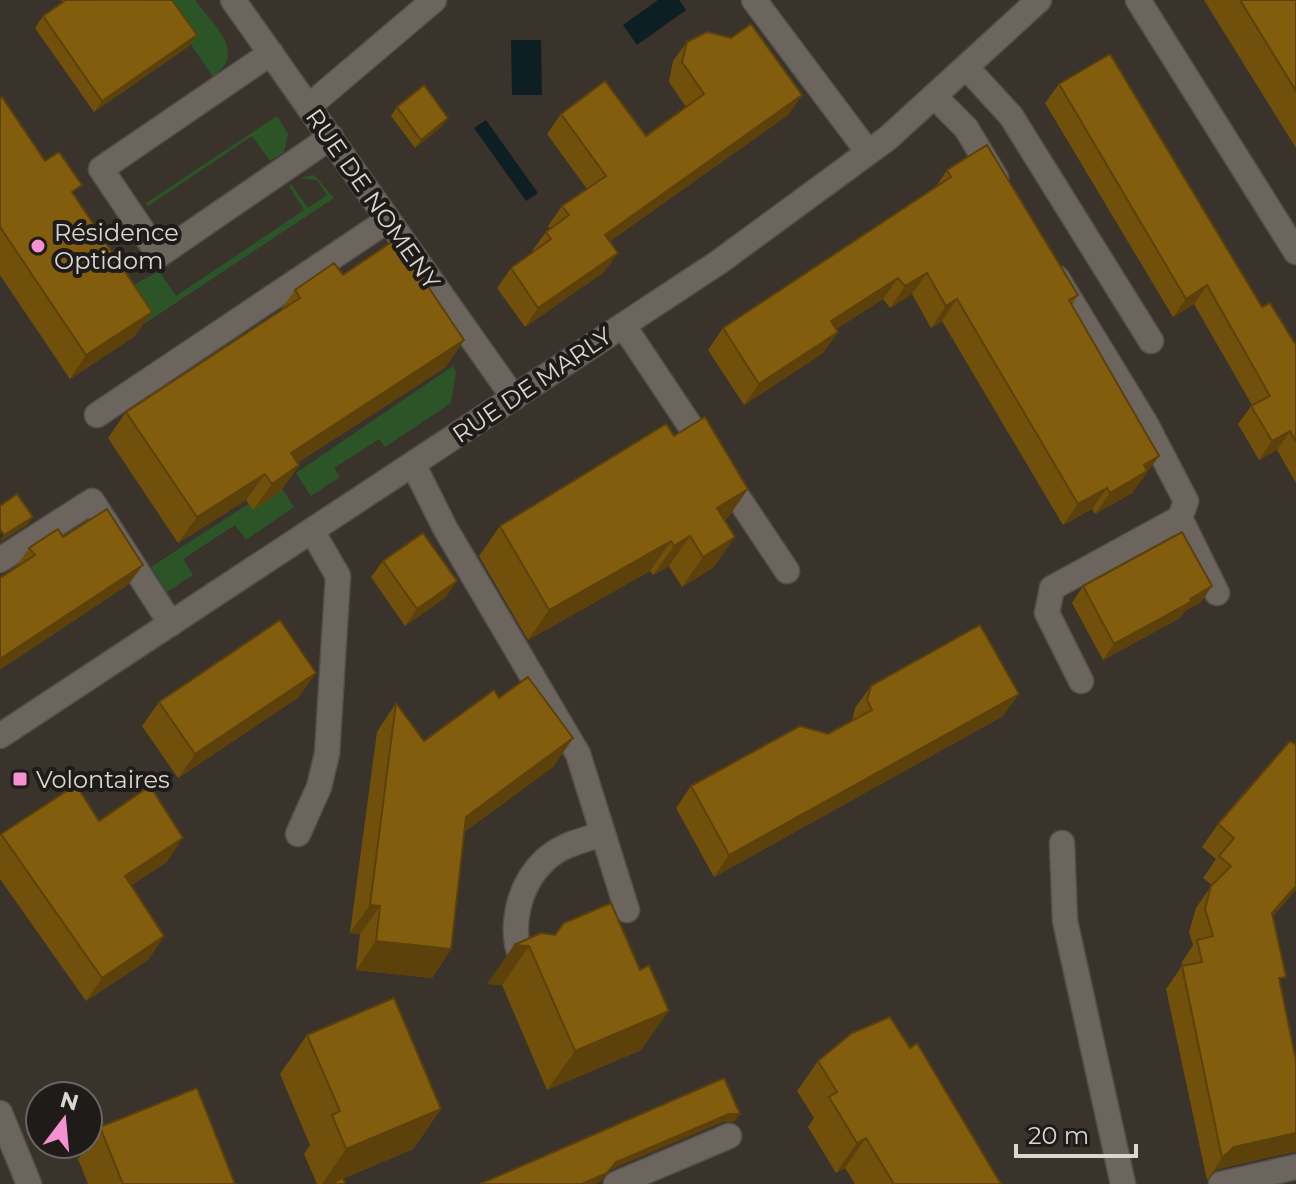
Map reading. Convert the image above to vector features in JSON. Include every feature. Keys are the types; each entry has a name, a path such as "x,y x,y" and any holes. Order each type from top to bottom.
{"street":[{"name":"RUE DE NOMENY","path":"233,0 514,398"},
{"path":"308,107 434,0"},
{"path":"754,0 868,152"},
{"name":"RUE DE MARLY","path":"2,731 171,624 719,262 936,98 1039,0"},
{"path":"1138,0 1296,252"},
{"path":"271,53 101,169 159,255 331,137"},
{"path":"967,68 1011,116 1151,341"},
{"path":"936,98 966,128 1007,195"},
{"path":"97,415 388,220"},
{"path":"1047,263 1146,424 1186,501 1180,518 1052,588 1047,613 1081,681"},
{"path":"623,325 787,571"},
{"path":"413,464 445,528 578,754 627,910"},
{"path":"0,560 92,501 171,624"},
{"path":"1180,518 1217,593"},
{"path":"298,834 319,787 327,754 338,576 312,531"},
{"path":"522,960 515,945 516,914 528,883 544,861 569,845 603,834"},
{"path":"1062,843 1065,921 1123,1184"},
{"path":"0,1113 29,1184"},
{"path":"616,1184 729,1136"},
{"path":"1221,1184 1296,1167"}],"green space":[{"path":"161,0 195,0 218,29 224,38 227,58 223,68 213,77"},
{"path":"277,116 288,134 284,152 270,161 252,136 148,206 146,203"},
{"path":"314,175 334,198 141,326 130,287 159,271 176,296 304,210 289,186 291,184 308,208 327,195 317,180 299,178"},
{"path":"453,366 456,372 451,403 385,447 379,439 334,468 340,477 311,496 296,473"},
{"path":"279,484 294,507 246,540 235,525 183,559 193,575 167,592 151,567"}],"shaded area":[{"path":"658,0 679,0 686,10 637,45 623,25"},
{"path":"511,40 541,40 542,95 512,95"},
{"path":"486,120 538,193 526,201 474,128"}],"building":[{"path":"66,0 172,0 197,35 102,101 43,16"},
{"path":"1240,0 1296,0 1296,91"},
{"path":"751,24 802,95 605,235 618,253 538,308 511,268 551,239 546,232 569,215 562,206 606,176 561,114 605,81 646,136 704,94 682,62 687,42 707,32 731,38"},
{"path":"1110,54 1262,307 1270,303 1296,345 1296,442 1290,431 1272,441 1251,406 1270,396 1207,285 1186,299 1059,84"},
{"path":"424,85 448,118 421,140 397,107"},
{"name":"Résidence Optidom","path":"2,97 45,161 59,152 82,185 72,192 152,312 86,355 0,227"},
{"path":"987,145 1078,295 1069,300 1159,456 1144,465 1147,471 1110,493 1107,488 1078,504 957,299 946,306 927,273 905,286 898,278 831,321 838,332 759,384 723,328 951,177 947,170"},
{"path":"396,239 464,340 291,453 299,465 272,484 265,474 197,517 126,412 300,298 295,290 334,263 343,275"},
{"path":"705,417 748,489 717,508 735,537 703,557 690,536 674,546 671,541 549,610 500,526 666,424 674,436"},
{"path":"17,494 33,517 4,535 0,529 0,506"},
{"path":"107,509 143,565 0,659 0,578 35,555 29,548 58,529 63,537"},
{"path":"1182,532 1212,586 1190,599 1191,602 1114,644 1083,586"},
{"path":"423,533 457,581 417,609 383,561"},
{"path":"280,620 316,673 195,754 159,702"},
{"path":"980,625 1019,694 729,855 691,786 800,726 828,734 872,710 867,700 871,686"},
{"path":"528,677 573,738 466,817 451,949 376,941 380,906 370,905 396,703 424,741 494,690 499,698"},
{"path":"1290,741 1296,745 1296,886 1272,913 1286,977 1279,978 1296,1061 1296,1133 1234,1147 1222,1158 1182,966 1202,962 1197,940 1213,936 1205,909 1211,886 1231,866 1219,856 1234,838 1218,824"},
{"path":"76,785 99,821 150,786 183,838 125,876 164,936 102,978 1,834"},
{"path":"611,903 640,970 649,965 669,1011 575,1051 529,946 514,945 541,933 555,935 564,923"},
{"path":"394,998 441,1109 346,1149 332,1115 340,1111 307,1035"},
{"path":"890,1017 910,1048 917,1043 1001,1184 894,1184 866,1138 857,1143 829,1097 837,1092 818,1061 852,1033"},
{"path":"724,1078 740,1114 729,1114 616,1162 607,1173 582,1184 480,1184"},
{"path":"197,1088 235,1184 123,1184 104,1137 104,1125"},
{"path":"343,1178 345,1184 330,1184"}],"place":[{"name":"Résidence Optidom","path":"38,246"},
{"name":"Volontaires","path":"20,779"}]}
